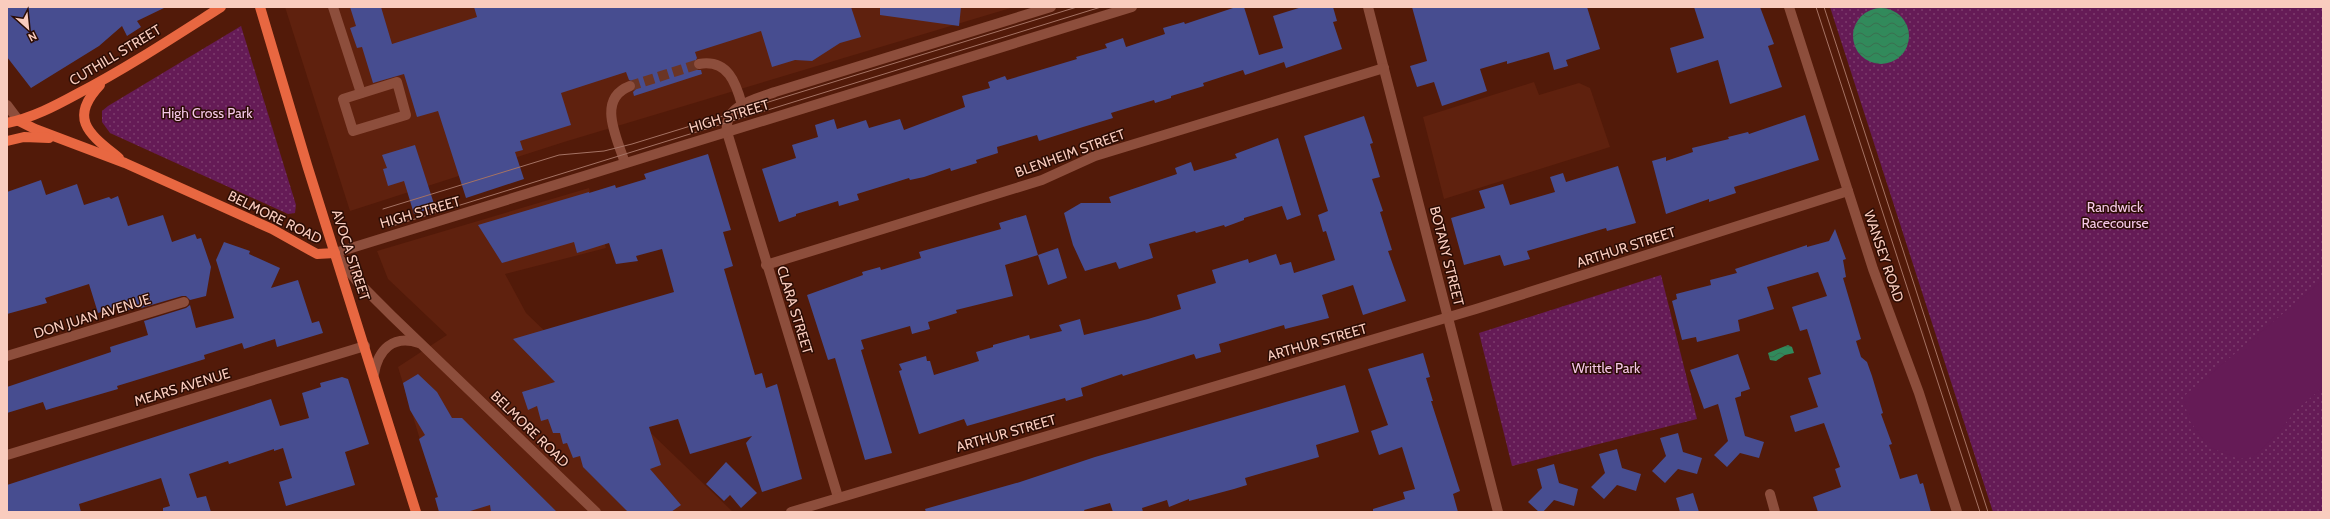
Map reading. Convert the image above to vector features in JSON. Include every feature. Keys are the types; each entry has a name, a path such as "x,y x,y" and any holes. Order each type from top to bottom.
{"main road":[{"name":"CUTHILL STREET","path":"7,123 19,120 58,104 105,79 221,7"},
{"name":"AVOCA STREET","path":"260,7 335,253 366,346 416,512"},
{"path":"105,79 92,94 85,110 85,120 90,134 124,163"},
{"name":"BELMORE ROAD","path":"19,120 63,140 124,163 261,224 317,254 335,253"},
{"path":"7,141 29,137 63,140"}],"street":[{"path":"333,7 361,93"},
{"name":"HIGH STREET","path":"742,105 775,92 1051,7"},
{"name":"HIGH STREET","path":"335,253 1132,7"},
{"name":"BOTANY STREET","path":"1368,7 1498,512"},
{"name":"WANSEY ROAD","path":"1789,7 1873,269 1919,394 1957,512"},
{"path":"699,64 717,65 728,71 735,82 742,105 730,116 727,132"},
{"name":"BLENHEIM STREET","path":"766,265 1042,180 1095,156 1384,68"},
{"path":"397,82 406,115 353,131 343,99 361,93 397,82"},
{"path":"624,163 612,119 611,105 618,92 630,86"},
{"path":"7,105 19,120"},
{"name":"CLARA STREET","path":"727,132 766,265 838,497"},
{"name":"ARTHUR STREET","path":"791,512 1449,317 1848,191"},
{"name":"BELMORE ROAD","path":"335,253 356,280 596,512"},
{"name":"DON JUAN AVENUE","path":"7,356 184,302"},
{"path":"374,374 379,356 390,344 404,339 421,343"},
{"name":"MEARS AVENUE","path":"7,455 366,346"},
{"path":"1770,494 1775,512"}],"shaded area":[{"path":"285,7 1014,7 564,142 350,211"},
{"path":"1534,82 1539,95 1579,83 1590,88 1610,147 1444,199 1423,117"},
{"path":"589,188 606,248 505,274 526,313 733,512 442,512 398,367 447,335 388,279 377,251"}],"green space":[{"name":"Randwick Racecourse","path":"1830,7 2323,7 2323,512 1993,512"},
{"name":"High Cross Park","path":"241,26 296,205 295,213 288,214 110,133 102,122 102,111 108,106"},
{"name":"Writtle Park","path":"1661,275 1697,419 1512,466 1479,333"},
{"path":"2323,280 2323,387 2295,411 2278,433 2253,457 2239,459 2209,447 2189,420 2183,397"}],"water":[{"path":"1881,8 1892,10 1901,16 1907,25 1909,36 1907,47 1901,56 1892,62 1881,64 1870,62 1861,56 1855,47 1853,36 1855,25 1861,16 1870,10"},
{"path":"1788,345 1792,347 1794,353 1785,355 1776,361 1770,360 1768,353"}],"building":[{"path":"7,7 166,7 137,21 141,27 127,36 122,26 99,46 31,88 7,57"},
{"path":"350,7 381,7 392,44 477,17 474,7 851,7 861,37 840,43 812,61 795,60 772,67 761,31 695,52 697,58 693,65 696,70 701,70 702,74 634,96 633,92 636,89 636,83 629,80 626,72 561,93 571,125 520,141 523,150 515,152 524,179 466,198 438,111 417,117 404,74 373,83 362,47 357,48 350,28 356,26"},
{"path":"880,7 961,7 959,26 880,15"},
{"path":"1236,7 1244,7 1259,55 1283,48 1273,16 1302,7 1333,7 1337,21 1333,22 1342,49 1286,68 1284,62 1245,75 1243,70 1203,83 1204,86 1171,96 1171,98 1155,103 1154,100 1111,113 1113,118 1039,141 1037,135 997,147 998,153 976,160 977,163 951,171 950,168 924,177 910,180 909,178 857,194 859,200 839,206 838,201 796,214 796,216 779,222 762,169 796,158 792,145 818,137 815,125 834,119 837,129 866,120 869,128 900,119 904,130 965,107 962,96 990,88 988,82 1005,76 1007,80 1077,59 1076,57 1107,48 1105,44 1123,38 1126,47 1165,34 1163,28 1184,22 1185,24"},
{"path":"1412,7 1587,7 1600,49 1566,60 1568,66 1554,70 1549,52 1507,64 1507,61 1480,69 1487,91 1442,106 1434,82 1417,87 1410,66 1427,61"},
{"path":"1694,7 1760,7 1774,44 1768,46 1782,87 1730,104 1718,60 1677,73 1670,48 1704,38"},
{"path":"1805,115 1819,160 1734,187 1736,193 1709,202 1709,199 1666,214 1652,161 1666,157 1666,161 1693,152 1692,148 1729,139 1728,137 1748,132 1749,134"},
{"path":"1364,116 1373,143 1370,144 1380,177 1372,179 1383,211 1380,212 1392,250 1388,251 1406,301 1363,315 1353,285 1322,295 1329,318 1285,329 1284,325 1219,344 1221,352 1196,359 1194,354 1123,376 1122,374 1081,388 1083,396 1066,401 1065,398 967,426 964,419 919,434 899,371 902,370 899,364 926,356 927,361 930,361 934,375 979,361 976,352 993,347 993,345 1029,335 1030,339 1062,331 1059,325 1080,319 1084,335 1148,319 1181,309 1177,295 1216,283 1212,270 1248,259 1249,263 1276,254 1280,265 1291,262 1294,273 1335,260 1326,231 1323,232 1318,215 1328,211 1304,136"},
{"path":"1278,138 1301,215 1287,220 1282,206 1244,218 1244,220 1225,227 1224,225 1196,233 1195,231 1149,244 1153,258 1119,269 1116,262 1085,271 1073,245 1064,213 1081,203 1111,203 1109,197 1177,174 1175,168 1191,162 1194,171 1237,158 1235,154"},
{"path":"415,145 435,207 414,214 404,181 388,186 383,169 387,168 382,155"},
{"path":"708,154 731,230 723,232 733,266 724,269 755,375 762,373 766,388 777,384 802,479 762,492 746,443 752,436 690,454 678,419 649,427 661,465 650,469 681,505 671,512 628,512 583,467 580,456 573,458 567,443 563,444 560,433 553,433 548,419 541,421 537,406 528,410 522,392 555,382 513,339 674,292 662,249 636,256 638,261 616,264 609,243 577,253 574,242 502,263 478,225 589,192 615,185 616,188 646,179 644,174"},
{"path":"1618,166 1636,223 1607,231 1606,228 1527,251 1530,259 1504,266 1500,255 1464,265 1451,218 1485,208 1479,191 1503,184 1510,205 1555,192 1550,177 1563,173 1566,182"},
{"path":"41,180 46,195 77,184 84,205 109,197 111,199 118,196 128,226 163,215 172,242 195,234 197,239 201,238 211,267 206,296 190,300 186,296 182,296 125,311 123,305 98,313 89,284 45,298 47,303 7,314 7,192"},
{"path":"1026,215 1038,255 1005,265 1013,296 956,310 957,313 928,322 930,329 912,334 910,326 861,340 864,349 861,350 892,453 865,460 835,358 828,360 807,295 863,275 862,272 880,267 881,270 921,258 919,252 1001,229 999,223"},
{"path":"1835,229 1846,259 1843,260 1846,277 1843,278 1861,339 1856,341 1861,357 1867,362 1872,376 1883,413 1881,414 1892,444 1889,445 1900,479 1917,474 1920,484 1923,483 1931,512 1818,512 1813,497 1841,487 1835,469 1840,467 1824,423 1795,432 1790,416 1818,407 1808,378 1821,374 1807,329 1800,331 1792,307 1827,296 1818,272 1767,287 1774,309 1738,320 1740,331 1697,342 1696,337 1682,340 1672,301 1677,299 1676,294 1711,285 1710,280 1737,273 1735,269 1807,245 1807,247 1829,241"},
{"path":"224,242 250,251 249,254 280,268 271,288 298,280 312,323 319,321 323,333 277,347 275,339 244,349 242,343 204,355 205,359 117,386 118,389 46,410 43,402 7,413 7,387 111,352 110,347 148,335 144,321 186,308 190,305 196,328 234,318 216,260"},
{"path":"1058,248 1067,278 1048,285 1038,255"},
{"path":"1423,353 1430,377 1426,378 1433,401 1431,401 1460,491 1453,494 1458,512 1373,512 1373,509 1405,499 1403,492 1415,489 1402,447 1379,455 1371,431 1388,425 1368,369"},
{"path":"1738,354 1750,389 1741,392 1741,396 1735,398 1745,436 1764,442 1759,458 1740,453 1727,467 1714,455 1728,441 1718,404 1704,409 1690,370"},
{"path":"418,374 437,392 452,418 462,418 557,512 491,512 490,505 467,512 439,512 435,498 438,497 419,439 425,435 410,410 403,383"},
{"path":"342,377 348,379 369,444 345,452 355,485 286,506 279,482 292,478 283,448 274,451 274,449 229,464 228,461 189,474 197,498 206,496 211,512 163,512 163,508 170,506 161,478 79,504 81,512 7,512 7,485 271,399 280,426 309,418 302,393 321,387 320,383"},
{"path":"1345,385 1359,432 1316,445 1319,457 1245,478 1247,485 1234,489 1189,501 1189,499 1169,507 1167,500 1142,508 1143,512 1113,512 1110,503 1084,510 1085,512 926,512 925,509 1020,482 1095,457"},
{"path":"1678,433 1683,452 1702,458 1697,474 1678,469 1665,483 1652,471 1666,456 1660,438"},
{"path":"1617,449 1622,468 1641,474 1636,491 1617,485 1604,499 1591,487 1605,473 1599,454"},
{"path":"726,462 757,493 741,508 730,495 724,501 706,484"},
{"path":"1554,464 1559,483 1578,489 1574,506 1554,500 1543,512 1539,512 1528,502 1542,488 1537,469"},
{"path":"1693,493 1699,512 1680,512 1676,498"}],"tunnel":[{"path":"630,86 699,64"}],"tram line":[{"path":"383,209 559,155 604,151 632,144 1077,7"},
{"path":"389,227 1101,7"},
{"path":"1816,7 1980,512"},
{"path":"1824,7 1988,512"}]}
